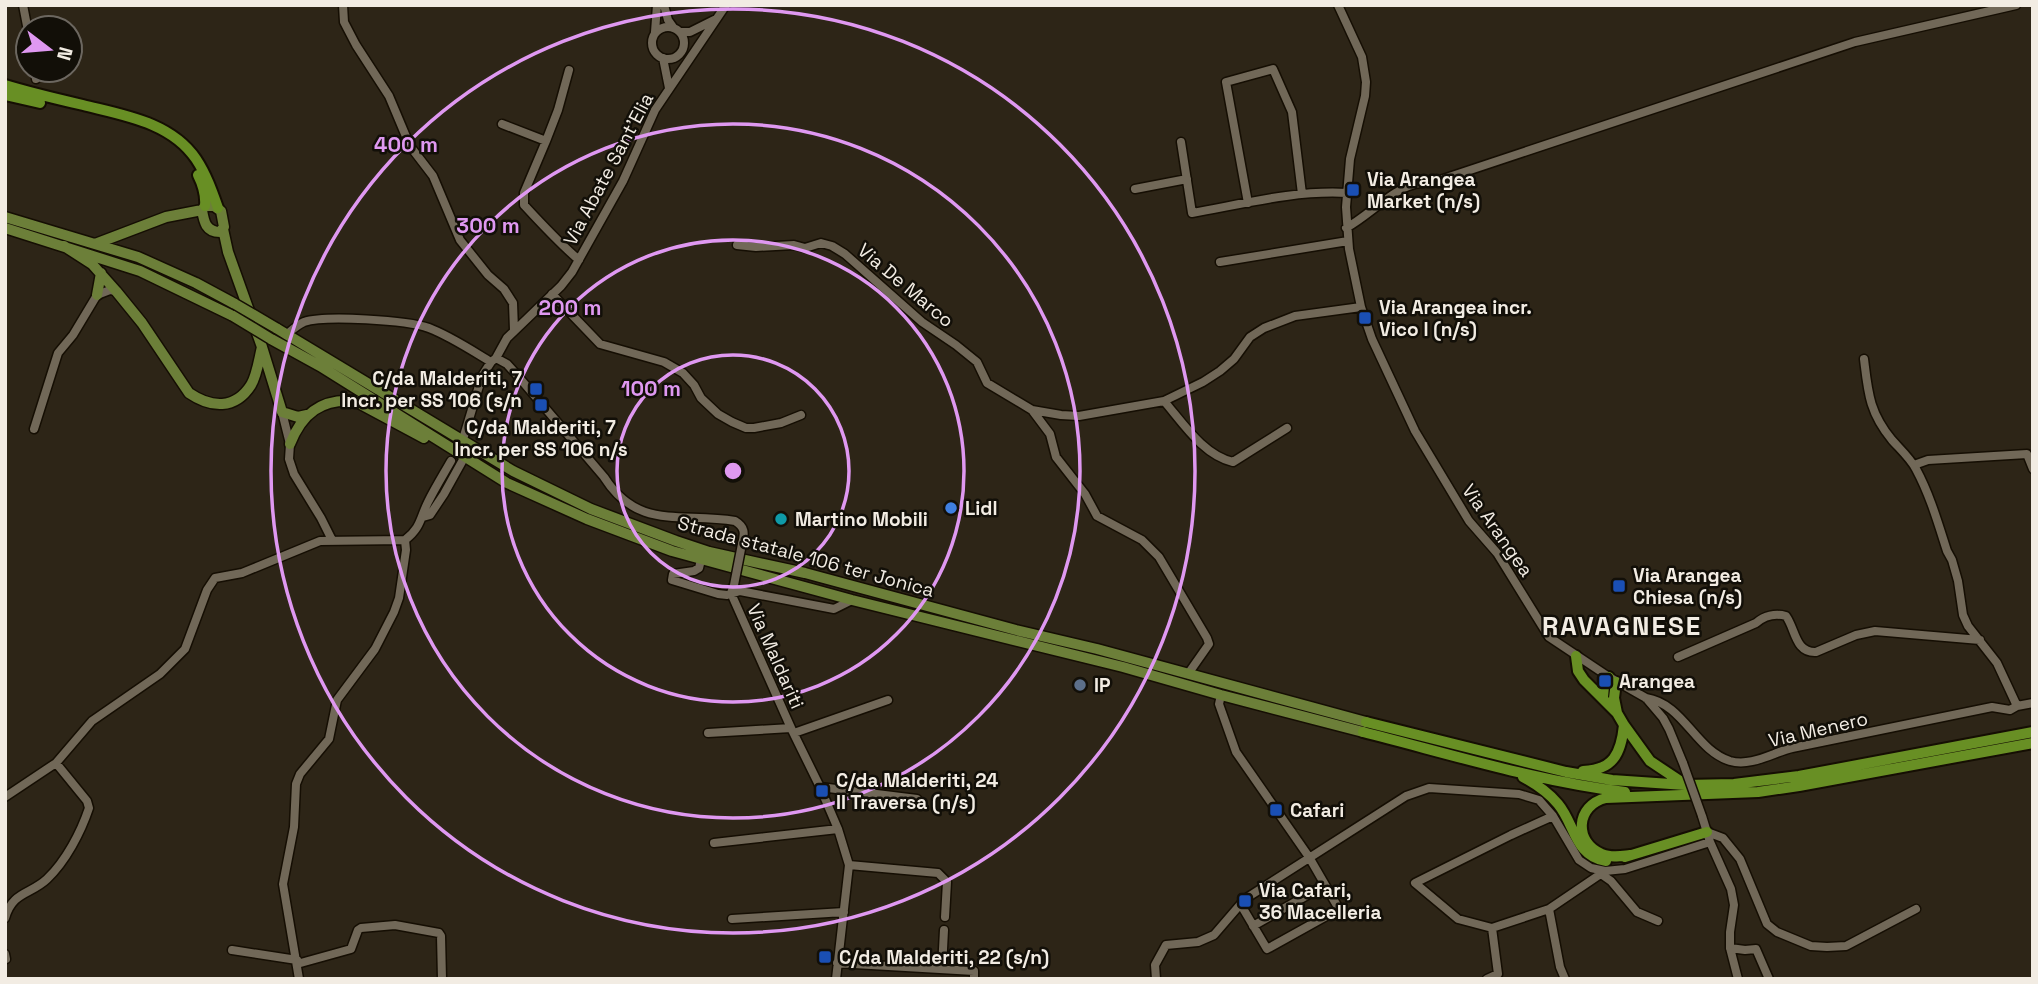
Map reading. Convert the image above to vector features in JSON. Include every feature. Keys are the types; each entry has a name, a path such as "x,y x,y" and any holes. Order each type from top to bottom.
{"highway":[{"path":"5,85 161,129 180,142 196,158 218,208"},
{"path":"5,94 140,122 167,139 193,166 202,183 204,208"},
{"path":"1576,656 1578,671 1584,680 1609,698"},
{"path":"1613,679 1604,686 1624,725 1650,761 1685,785"},
{"path":"1609,698 1628,688"},
{"path":"1566,772 1595,770 1610,763 1619,748 1624,725"},
{"path":"1364,727 1511,771 1592,788 1652,795"},
{"path":"1364,727 1566,772 1612,780 1685,785 1734,784 1787,778 2033,732"},
{"path":"1630,855 1603,855 1592,848 1584,838 1582,823 1591,804 1598,800 1652,795 1786,788 2033,743"},
{"path":"1511,771 1538,785 1553,798 1565,814 1580,845 1594,858 1609,861 1709,837"}],"main road":[{"path":"95,244 166,217 214,206 218,208 223,221 218,230"},
{"path":"204,208 208,228 218,230"},
{"name":"Strada statale 106 ter Jonica","path":"5,217 138,257 196,283 513,471 591,509 627,523 709,552 805,573 1188,674 1364,727"},
{"name":"Strada statale 106 ter Jonica","path":"5,228 140,271 233,316 320,366 507,483 587,519 673,551 852,600 1123,667 1221,695 1364,727"},
{"path":"218,230 262,347 282,412 298,417 307,415"},
{"path":"64,246 101,273 142,323 189,393 199,400 224,404 239,399 252,383 262,347"},
{"path":"97,295 101,273"},
{"path":"290,444 296,428 307,415 323,405 343,400 355,401 424,438 434,436"}],"street":[{"path":"343,5 344,22 389,96 410,146 433,176 460,240 488,275 504,289 513,303 514,330"},
{"path":"657,5 653,50 663,58 673,58 681,51 679,34 668,20 664,5"},
{"name":"Via Abate Sant'Elia","path":"464,436 482,376 507,338 572,272 623,181 655,110 726,5"},
{"name":"Via Arangea","path":"1338,5 1362,57 1366,82 1350,159 1346,228 1361,307 1371,339 1415,430 1469,521 1497,553 1549,637 1646,698 1670,729 1731,889 1734,905 1730,948 1738,979"},
{"path":"1346,228 1414,184 1434,182 1855,42 2016,5"},
{"path":"656,32 661,28 679,34 690,32 717,19"},
{"name":"Via Abate Sant'Elia","path":"663,58 669,88"},
{"name":"Via Abate Sant'Elia","path":"669,88 673,58"},
{"path":"1248,203 1226,82 1273,69 1292,112 1303,194"},
{"path":"569,70 558,110 524,193 524,205 551,236 579,260"},
{"path":"502,124 546,141"},
{"path":"1181,142 1192,213 1303,194 1347,193"},
{"path":"1135,189 1186,179"},
{"path":"1220,262 1348,241"},
{"name":"Via De Marco","path":"737,245 794,245 805,248 821,243 832,246 845,254 922,322 977,362 987,383 1032,410"},
{"path":"34,429 58,353 73,335 97,295 110,290 116,291"},
{"path":"552,294 600,344 664,362 683,373 701,398 718,414 732,422 746,428 754,428 781,423 801,415"},
{"path":"1032,410 1079,416 1164,401 1220,371 1234,359 1250,337 1264,328 1295,316 1361,307"},
{"path":"286,335 301,323 309,321 335,319 412,323 430,328 493,360"},
{"path":"1864,359 1868,397 1873,410 1889,437 1914,465 1923,482 1952,559 1963,615 2004,676 2017,706"},
{"name":"Via Maldariti","path":"493,360 507,363 624,502 637,510 652,514 735,521 743,528 745,533 733,589 792,730 838,829 849,865 836,979"},
{"path":"1164,401 1205,447 1224,460 1233,462 1287,428"},
{"path":"1032,410 1050,434 1056,457 1081,488 1097,516 1142,540 1158,557 1207,638 1209,644 1188,674"},
{"path":"282,412 294,474 332,540"},
{"path":"1914,465 1928,460 2027,454 2033,469"},
{"path":"423,517 430,515 464,457"},
{"path":"5,797 56,763 92,721 160,674 185,649 207,590 215,578 242,573 320,541 405,540 414,533 426,505 451,461"},
{"path":"299,979 283,884 294,827 296,784 300,774 329,739 337,700 375,649 394,612 399,598 406,551 405,540"},
{"path":"701,560 699,568 673,574 672,580 718,594 727,595 733,589 834,609 852,600"},
{"path":"1678,657 1762,618 1779,614 1790,621 1802,649 1807,652 1816,652 1856,635 1875,631 1980,640"},
{"path":"1221,695 1219,704 1236,752 1309,857 1339,909 1267,949 1241,905"},
{"name":"Via Menero","path":"1646,698 1657,700 1678,714 1719,756 1732,762 1747,763 1801,747 1992,707 2010,710 2017,706 2033,704"},
{"path":"708,733 792,730 888,700"},
{"path":"5,918 15,899 47,880 60,863 89,808 87,801 56,763"},
{"path":"820,787 917,799"},
{"path":"1156,979 1155,965 1166,946 1198,942 1214,935 1245,899 1406,796 1429,788 1519,794 1539,800 1553,816 1579,860 1603,873 1637,912 1658,921"},
{"path":"1553,816 1415,883 1458,919 1492,928 1549,909 1603,873 1625,869 1709,837 1723,838 1740,859 1767,924 1777,932 1811,946 1846,946 1916,909"},
{"path":"714,843 838,829"},
{"path":"849,865 938,873 947,882 945,917"},
{"path":"1253,926 1325,885"},
{"path":"1549,909 1560,967 1565,979"},
{"path":"732,919 844,912"},
{"path":"232,950 297,962 351,948 361,928 395,925 439,933 442,979"},
{"path":"1487,979 1498,974 1492,928"},
{"path":"942,968 944,930"},
{"path":"1730,948 1756,949 1769,979"},
{"path":"838,963 974,971 974,979"}],"place":[{"name":"Via Arangea Market (n/s)","path":"1353,190"},
{"name":"Via Arangea incr. Vico I (n/s)","path":"1365,318"},
{"name":"C/da Malderiti, 7 Incr. per SS 106 (s/n","path":"536,389"},
{"name":"C/da Malderiti, 7 Incr. per SS 106 n/s","path":"541,405"},
{"name":"Lidl","path":"951,508"},
{"name":"Martino Mobili","path":"781,519"},
{"name":"Via Arangea Chiesa (n/s)","path":"1619,586"},
{"name":"Arangea","path":"1605,681"},
{"name":"IP","path":"1080,685"},
{"name":"C/da Malderiti, 24 II Traversa (n/s)","path":"822,791"},
{"name":"Cafari","path":"1276,810"},
{"name":"Via Cafari, 36 Macelleria","path":"1245,901"},
{"name":"C/da Malderiti, 22 (s/n)","path":"825,957"}],"district":[{"name":"RAVAGNESE","path":"1622,626"}]}
